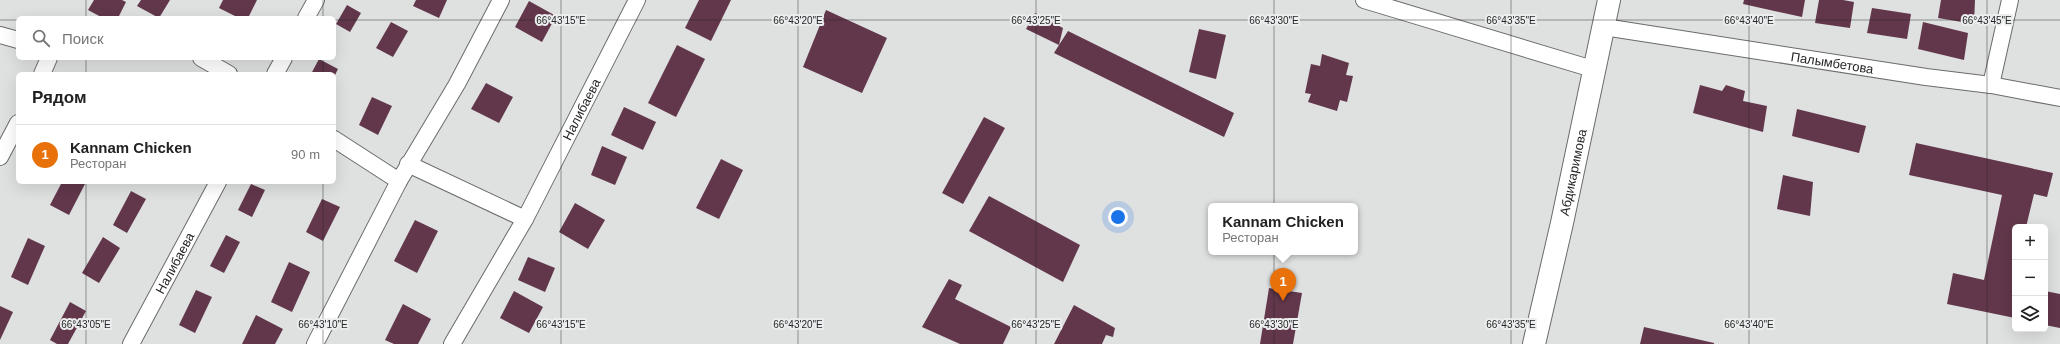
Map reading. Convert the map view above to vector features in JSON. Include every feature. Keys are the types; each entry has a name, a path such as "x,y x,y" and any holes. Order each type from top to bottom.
{"main road":[{"name":"Абдикаримова","path":"1534,344 1596,70 1609,0"}],"street":[{"path":"307,16 316,0"},
{"path":"315,344 408,164 457,84 501,0"},
{"name":"Налибаева","path":"452,344 525,219 638,0"},
{"path":"1364,0 1596,70"},
{"path":"1991,85 2010,0"},
{"name":"Палымбетова","path":"1604,26 1926,77 1991,85 2060,98"},
{"path":"0,35 16,39"},
{"path":"43,72 48,60"},
{"path":"205,60 226,72"},
{"path":"276,72 283,60"},
{"path":"0,157 16,126"},
{"path":"336,140 399,181"},
{"path":"408,164 525,219"},
{"name":"Налибаева","path":"131,344 217,184"}],"building":[{"path":"94,0 122,0 126,2 119,16 99,16 88,10"},
{"path":"141,0 170,0 160,16 155,16 137,6"},
{"path":"223,0 257,0 249,16 235,16 219,8"},
{"path":"416,0 447,0 439,18 413,6"},
{"path":"699,0 731,0 711,41 685,28"},
{"path":"1744,0 1805,0 1802,17 1743,4"},
{"path":"1819,0 1843,0 1854,2 1850,28 1815,23"},
{"path":"1941,0 1975,0 1974,24 1938,18"},
{"path":"529,1 556,16 542,42 515,27"},
{"path":"347,5 361,13 350,32 336,24"},
{"path":"1872,8 1911,14 1907,39 1867,33"},
{"path":"826,10 887,38 862,93 803,67"},
{"path":"1035,13 1063,28 1059,45 1026,29"},
{"path":"391,22 408,31 393,57 376,48"},
{"path":"1923,22 1968,33 1964,60 1918,49"},
{"path":"1199,29 1226,35 1216,79 1189,72"},
{"path":"1068,31 1234,113 1224,137 1054,53"},
{"path":"677,45 705,59 676,117 648,103"},
{"path":"1322,54 1349,63 1346,75 1353,76 1347,102 1340,100 1337,111 1308,102 1311,94 1305,93 1311,64 1320,66"},
{"path":"318,60 338,69 336,73 312,72"},
{"path":"486,83 513,97 499,123 471,109"},
{"path":"1700,85 1722,91 1726,85 1745,91 1743,101 1767,106 1763,132 1693,113"},
{"path":"372,97 392,106 378,135 359,125"},
{"path":"624,107 656,122 643,150 611,135"},
{"path":"1797,109 1866,126 1859,153 1792,136"},
{"path":"984,117 1005,128 963,204 942,193"},
{"path":"1916,143 2053,173 2047,197 2034,194 2027,224 2012,224 2012,317 1947,304 1953,273 1984,280 2002,195 1909,175"},
{"path":"602,146 627,157 615,185 591,175"},
{"path":"721,159 743,170 719,219 696,208"},
{"path":"1783,175 1813,182 1810,216 1777,209"},
{"path":"61,184 85,184 69,215 50,205"},
{"path":"251,184 265,190 252,217 238,210"},
{"path":"131,191 146,199 127,233 113,225"},
{"path":"989,196 1080,245 1063,282 969,231"},
{"path":"322,199 340,207 323,241 306,232"},
{"path":"575,203 605,220 588,249 559,232"},
{"path":"415,220 438,231 417,273 394,261"},
{"path":"226,235 240,242 224,273 210,266"},
{"path":"103,237 120,248 99,283 82,273"},
{"path":"28,238 45,246 28,285 11,277"},
{"path":"528,257 555,268 545,292 518,280"},
{"path":"289,262 310,272 292,312 271,302"},
{"path":"949,279 962,285 955,299 1011,327 1003,344 960,344 922,327"},
{"path":"1269,288 1302,293 1293,344 1260,344"},
{"path":"196,290 212,297 195,333 179,325"},
{"path":"514,291 543,307 529,333 500,318"},
{"path":"2048,292 2060,294 2060,328 2048,326"},
{"path":"70,302 86,311 68,344 57,344 50,340"},
{"path":"403,304 431,319 418,344 394,344 385,340"},
{"path":"1074,305 1115,328 1113,337 1106,335 1102,344 1054,344"},
{"path":"0,306 13,312 0,340"},
{"path":"256,315 283,329 275,344 242,344"},
{"path":"1644,327 1714,343 1714,344 1640,344"}],"place":[{"name":"Kannam Chicken","path":"1283,301"}]}
